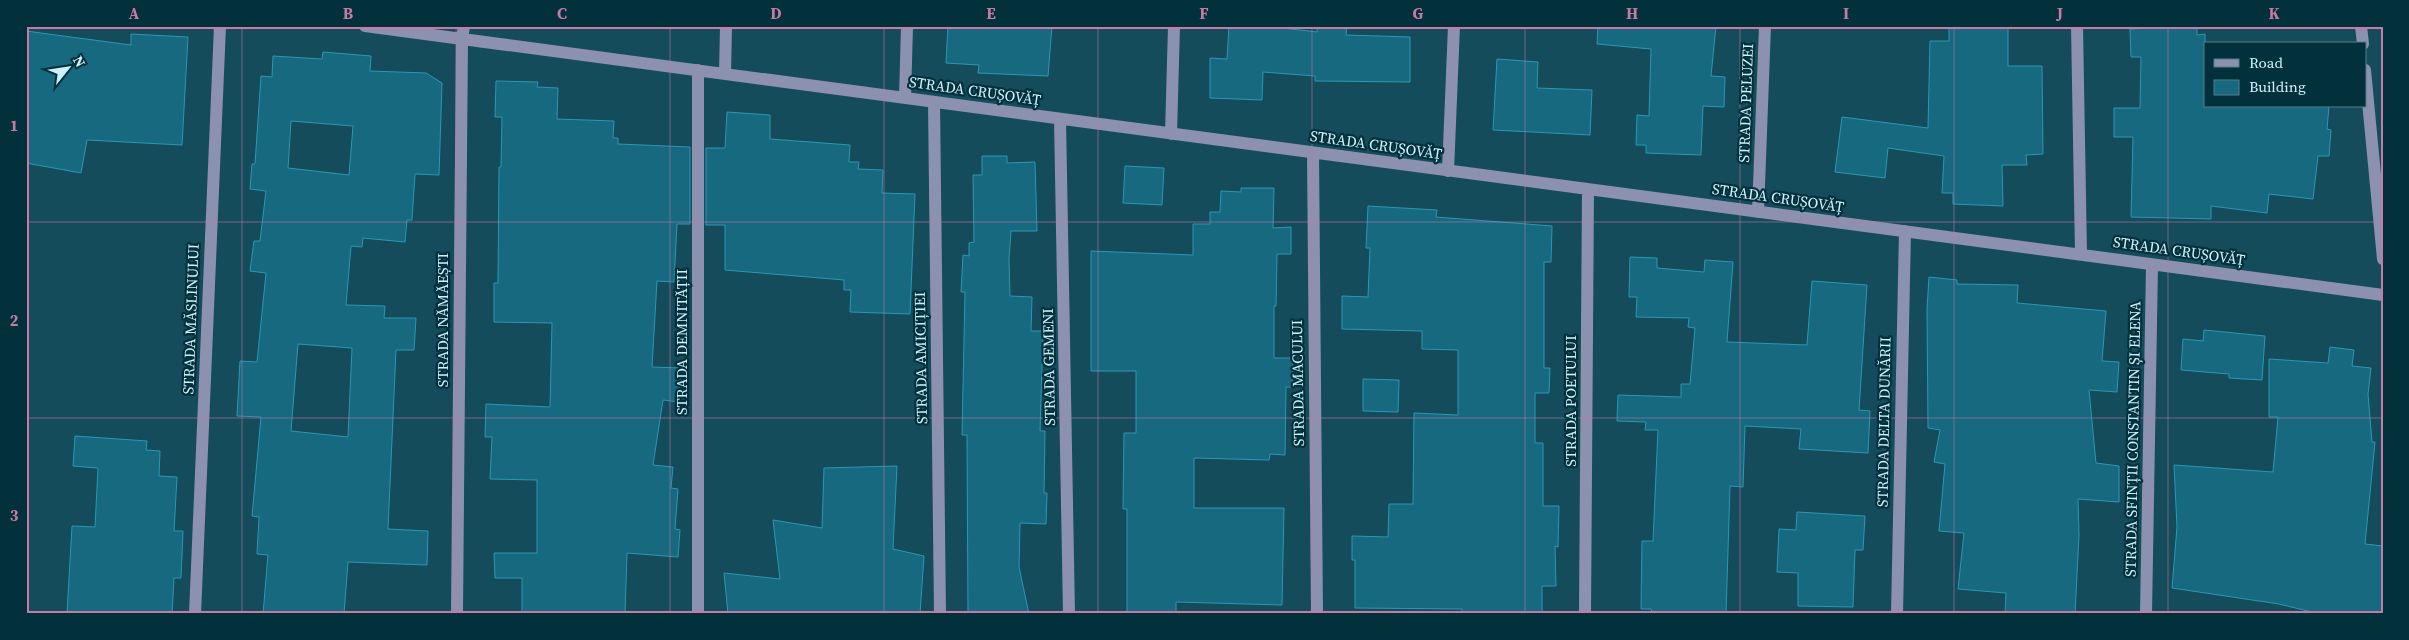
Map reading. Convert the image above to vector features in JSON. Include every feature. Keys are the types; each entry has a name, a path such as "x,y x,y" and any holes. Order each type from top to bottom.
{"street":[{"name":"STRADA MĂSLINULUI","path":"195,614 220,26"},
{"name":"STRADA CRUȘOVĂȚ","path":"366,26 463,33 725,74 2383,295"},
{"path":"725,74 726,26"},
{"path":"905,98 908,26"},
{"path":"1171,134 1174,26"},
{"path":"1448,171 1454,26"},
{"name":"STRADA PELUZEI","path":"1758,212 1765,26"},
{"path":"2077,26 2081,254"},
{"path":"2361,26 2363,42"},
{"name":"STRADA NĂMĂEȘTI","path":"457,614 463,33"},
{"name":"STRADA DEMNITĂȚII","path":"698,70 698,614"},
{"path":"2366,80 2383,259"},
{"name":"STRADA AMICIȚIEI","path":"934,102 940,614"},
{"name":"STRADA GEMENI","path":"1060,119 1069,614"},
{"name":"STRADA MACULUI","path":"1312,152 1318,614"},
{"name":"STRADA POETULUI","path":"1585,614 1588,189"},
{"name":"STRADA DELTA DUNĂRII","path":"1897,614 1905,232"},
{"name":"STRADA SFINȚII CONSTANTIN ȘI ELENA","path":"2146,614 2152,265"}],"building":[{"path":"948,26 1052,26 1048,76 978,73 979,65 946,63"},
{"path":"1229,26 1265,26 1317,32 1317,26 1347,26 1346,35 1410,37 1410,82 1315,81 1315,76 1263,72 1262,100 1210,98 1210,58 1227,59"},
{"path":"1598,26 1716,26 1711,76 1725,77 1724,107 1703,106 1701,155 1646,153 1646,145 1636,145 1637,115 1649,116 1651,49 1597,44"},
{"path":"1949,26 2008,26 2008,66 2042,66 2043,154 2026,155 2027,165 2002,165 2003,206 1953,204 1953,193 1942,193 1944,156 1888,148 1885,178 1835,172 1842,117 1928,128 1930,41 1949,41"},
{"path":"2197,26 2197,35 2205,34 2204,108 2329,108 2327,129 2331,130 2329,156 2318,156 2313,199 2269,194 2267,213 2211,206 2211,219 2131,217 2133,137 2114,137 2114,108 2140,108 2141,57 2131,57 2130,29"},
{"path":"26,31 131,45 131,34 188,37 182,145 87,140 81,173 26,163"},
{"path":"323,52 371,56 370,71 426,73 442,83 439,175 415,174 412,220 407,220 405,242 363,238 362,247 351,246 346,305 385,306 384,318 416,318 414,350 396,350 388,529 428,531 427,565 348,562 344,614 263,614 268,555 257,554 259,517 252,516 261,417 237,416 240,361 257,362 266,273 250,271 254,241 260,241 266,191 250,189 252,164 255,164 261,76 272,77 273,56 322,59","holes":["291,121 353,126 349,175 288,168","298,344 352,348 348,437 291,431"]},
{"path":"1497,59 1538,62 1537,88 1592,90 1590,135 1493,130"},
{"path":"496,81 538,82 537,87 558,88 557,119 614,121 613,138 618,138 618,144 690,147 690,224 677,224 674,282 657,281 652,367 681,368 679,402 663,400 653,465 673,467 671,488 678,489 675,529 680,530 678,557 627,553 625,614 522,613 522,578 495,578 494,553 537,553 537,480 490,479 492,437 485,437 486,404 550,407 552,323 494,322 494,283 498,283 499,167 501,167 502,117 495,117"},
{"path":"727,112 770,115 770,139 850,145 849,162 859,162 858,169 883,170 882,193 915,194 910,314 850,312 851,290 844,290 844,280 725,270 725,225 706,225 706,148 725,148"},
{"path":"982,156 1007,156 1007,163 1035,162 1037,231 1011,231 1009,260 1010,296 1032,297 1031,331 1043,331 1040,431 1045,431 1044,493 1047,493 1046,524 1020,523 1019,567 1029,614 968,614 967,435 962,435 965,292 961,292 963,255 969,256 969,243 974,242 973,175 982,175"},
{"path":"1125,166 1164,168 1162,205 1123,203"},
{"path":"1241,188 1274,188 1273,228 1291,227 1291,254 1277,254 1276,306 1274,306 1274,358 1293,358 1292,387 1286,387 1285,455 1270,454 1269,460 1194,458 1194,508 1284,508 1282,605 1176,602 1176,614 1127,614 1127,509 1123,509 1124,433 1136,433 1136,371 1091,371 1091,251 1193,255 1193,224 1210,224 1210,212 1220,212 1221,191 1241,192"},
{"path":"1368,206 1437,210 1436,217 1552,226 1551,262 1544,262 1544,368 1550,368 1549,393 1535,393 1535,443 1543,443 1543,506 1559,506 1558,547 1555,546 1556,586 1542,586 1542,614 1462,614 1462,609 1355,608 1355,560 1352,560 1352,536 1388,537 1389,504 1413,504 1414,413 1458,415 1458,350 1422,349 1422,331 1342,329 1342,296 1368,297 1370,248 1366,248"},
{"path":"1630,257 1657,258 1657,268 1704,272 1705,260 1733,262 1727,342 1807,345 1812,281 1867,285 1859,410 1870,411 1868,453 1799,449 1801,429 1745,426 1743,487 1730,486 1726,614 1653,614 1651,609 1641,609 1642,541 1653,541 1658,430 1645,430 1646,422 1617,421 1618,395 1681,397 1681,384 1690,384 1695,328 1688,327 1689,318 1636,317 1637,297 1629,297"},
{"path":"1929,277 1957,280 1957,284 2018,285 2017,303 2106,311 2102,361 2119,362 2117,392 2089,390 2096,463 2119,466 2119,502 2078,499 2079,535 2075,614 2005,614 2006,593 1958,589 1964,533 1939,531 1945,464 1934,462 1940,430 1928,428 1927,309"},
{"path":"2204,330 2265,336 2262,380 2229,378 2229,374 2181,370 2183,339 2203,341"},
{"path":"2330,347 2354,350 2352,366 2371,368 2368,394 2372,442 2375,442 2365,544 2383,546 2382,614 2320,614 2279,604 2172,588 2177,527 2174,465 2273,472 2278,417 2269,417 2269,359 2328,363"},
{"path":"1363,379 1399,380 1398,412 1363,411"},
{"path":"75,436 147,441 146,450 160,451 159,476 177,477 174,531 183,531 181,578 174,578 172,614 67,614 72,526 95,527 98,468 73,466"},
{"path":"897,466 893,549 924,556 920,614 728,614 724,573 780,579 773,520 822,528 824,468"},
{"path":"1797,512 1865,516 1863,550 1855,550 1853,607 1798,606 1798,573 1777,572 1779,529 1796,530"}]}
